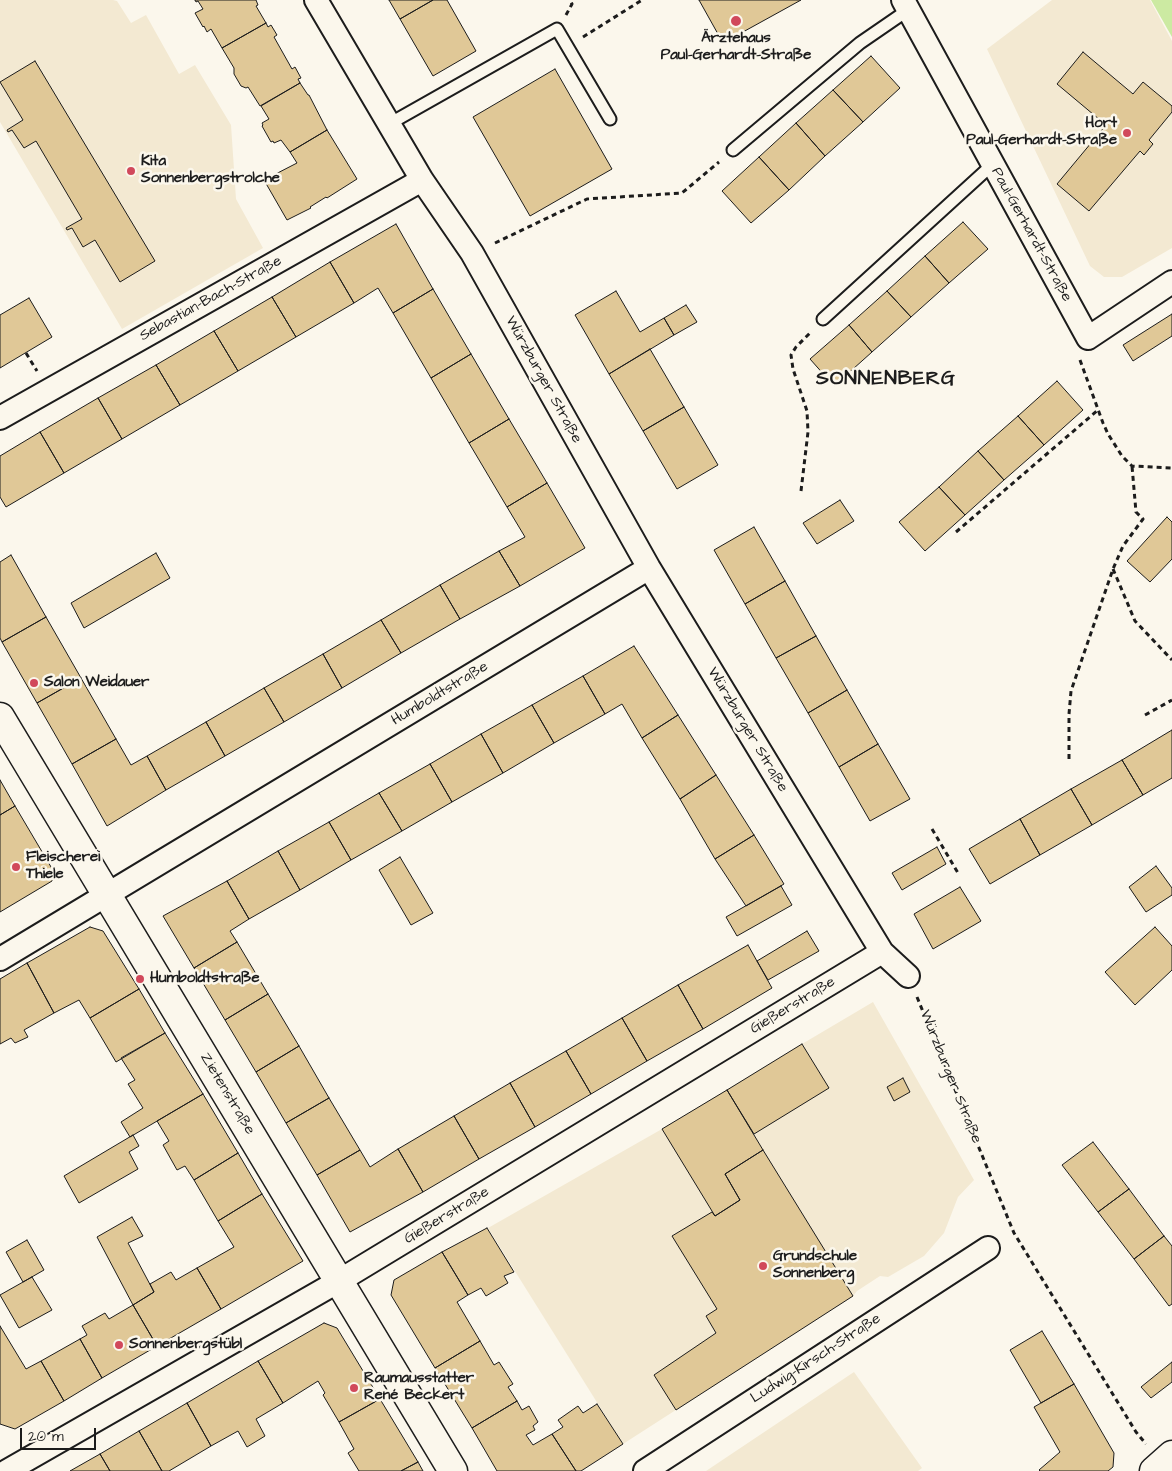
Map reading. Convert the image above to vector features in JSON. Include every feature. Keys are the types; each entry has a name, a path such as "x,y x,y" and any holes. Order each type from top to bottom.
{"street":[{"name":"Würzburger Straße","path":"316,0 422,180 472,254 649,568 882,952 908,976"},
{"name":"Paul-Gerhardt-Straße","path":"906,5 993,164 1083,345"},
{"name":"Sebastian-Bach-Straße","path":"0,418 422,180"},
{"path":"1083,345 1172,282"},
{"name":"Humboldtstraße","path":"0,959 649,568"},
{"name":"Zietenstraße","path":"0,717 453,1471"},
{"name":"Gießerstraße","path":"8,1471 339,1281 882,952"},
{"name":"Ludwig-Kirsch-Straße","path":"645,1471 988,1248"}],"lane":[{"path":"733,150 906,5"},
{"path":"389,124 557,29 610,119"},
{"path":"823,319 993,164"}],"path":[{"path":"567,47 642,0"},
{"path":"472,254 587,199 682,193 733,150"},
{"path":"801,491 808,427 807,411 793,369 792,355 796,347 823,319"},
{"path":"1069,759 1071,691 1113,569 1123,546 1143,518 1136,512 1132,466 1122,456 1108,434 1098,410 1083,345"},
{"path":"956,532 1098,410"},
{"path":"1132,466 1172,468"},
{"path":"1113,569 1135,621 1172,660"},
{"path":"1145,714 1172,700"},
{"path":"932,829 958,873"},
{"name":"Würzburger Straße","path":"908,976 1014,1233 1136,1432 1163,1463"}],"shaded area":[{"name":"Kita Sonnenbergstrolche","path":"0,0 113,0 117,1 131,23 146,15 179,74 195,65 231,125 236,199 263,248 122,329 0,122"},
{"path":"1052,0 1150,0 1172,41 1172,248 1122,277 1104,277 1090,266 987,49"},
{"path":"873,1002 974,1180 958,1197 944,1233 924,1256 888,1277 880,1276 857,1291 853,1296 623,1444 488,1228 662,1129"},
{"path":"854,1372 922,1468 918,1471 706,1471"}],"green space":[{"path":"1151,0 1172,0 1172,37"}],"building":[{"path":"195,0 256,0 258,5 256,6 266,23 222,48 211,29 207,32 195,13 203,9 198,1 196,2"},
{"path":"389,0 433,0 400,19"},
{"path":"433,0 447,0 476,51 433,76 400,19"},
{"name":"Ärztehaus Paul-Gerhardt-Straße","path":"699,0 801,0 723,43"},
{"path":"266,23 268,27 271,25 277,35 274,37 292,69 295,67 301,78 298,79 300,83 260,106 248,87 241,86 234,74 234,68 222,48"},
{"name":"Hort Paul-Gerhardt-Straße","path":"1083,52 1133,94 1143,82 1172,106 1172,112 1149,140 1153,144 1144,155 1140,151 1089,211 1057,184 1106,125 1057,84"},
{"path":"871,56 900,88 863,122 833,90"},
{"path":"35,61 155,261 120,282 95,240 83,247 72,228 67,230 66,228 82,219 36,141 24,148 12,130 8,132 7,130 23,120 0,82"},
{"path":"555,69 612,169 530,216 473,117"},
{"path":"300,83 309,95 327,130 290,152 281,140 274,143 273,141 271,142 262,126 262,123 269,119 261,106"},
{"path":"833,90 863,122 825,156 796,123"},
{"path":"796,123 825,156 789,190 759,157"},
{"path":"327,130 357,179 311,208 287,220 264,180 297,163 290,152"},
{"path":"759,157 789,190 751,223 722,191"},
{"path":"963,222 988,249 949,283 925,256"},
{"path":"396,224 433,289 393,313 378,288 354,303 330,262"},
{"path":"925,256 949,283 911,317 887,291"},
{"path":"330,262 354,303 296,337 272,297"},
{"path":"433,289 471,354 431,378 393,313"},
{"path":"616,291 640,332 664,318 674,335 609,374 575,315"},
{"path":"887,291 911,317 872,352 849,325"},
{"path":"272,297 296,337 238,371 214,331"},
{"path":"29,298 52,337 0,368 0,315"},
{"path":"686,305 697,322 674,335 664,318"},
{"path":"1172,314 1172,336 1133,361 1123,345"},
{"path":"849,325 872,352 834,386 810,359"},
{"path":"214,331 238,371 180,405 156,365"},
{"path":"650,349 684,407 643,431 609,374"},
{"path":"471,354 509,419 469,443 431,378"},
{"path":"156,365 180,405 122,439 98,398"},
{"path":"1057,381 1083,410 1044,445 1018,416"},
{"path":"98,398 122,439 64,473 40,432"},
{"path":"684,407 718,465 677,489 643,431"},
{"path":"1018,416 1044,445 1004,480 978,451"},
{"path":"509,419 547,483 507,507 469,443"},
{"path":"40,432 64,473 6,507 0,497 0,456"},
{"path":"978,451 1004,480 965,515 939,487"},
{"path":"547,483 585,548 520,586 499,551 525,537 507,507"},
{"path":"939,487 965,515 925,551 899,522"},
{"path":"840,500 854,521 817,544 803,523"},
{"path":"1167,517 1172,522 1172,559 1150,582 1127,561"},
{"path":"754,527 785,581 745,604 714,550"},
{"path":"499,551 520,586 460,619 440,585"},
{"path":"156,553 170,578 84,628 71,603"},
{"path":"11,555 46,617 2,642 0,638 0,562"},
{"path":"785,581 816,636 776,658 745,604"},
{"path":"440,585 460,619 401,653 381,620"},
{"path":"46,617 81,678 37,703 2,642"},
{"path":"381,620 401,653 342,688 323,654"},
{"path":"816,636 847,690 808,713 776,658"},
{"path":"634,646 678,715 642,738 622,704 605,714 583,676"},
{"path":"323,654 342,688 284,722 264,688"},
{"path":"583,676 605,714 554,743 532,705"},
{"path":"81,678 116,739 72,764 37,703"},
{"path":"264,688 284,722 225,756 206,722"},
{"path":"847,690 878,744 839,767 808,713"},
{"path":"532,705 554,743 503,773 481,734"},
{"path":"678,715 716,775 680,799 642,738"},
{"path":"206,722 225,756 166,790 147,756"},
{"path":"1172,730 1172,778 1143,795 1122,760"},
{"path":"481,734 503,773 452,802 430,764"},
{"path":"116,739 131,765 147,756 166,790 107,826 72,764"},
{"path":"878,744 910,799 870,821 839,767"},
{"path":"1122,760 1143,795 1092,825 1071,789"},
{"path":"430,764 452,802 402,831 379,793"},
{"path":"716,775 754,835 715,859 680,799"},
{"path":"0,780 15,806 0,815"},
{"path":"1071,789 1092,825 1040,855 1020,819"},
{"path":"379,793 402,831 351,860 329,822"},
{"path":"15,806 54,872 52,881 0,912 0,815"},
{"path":"1020,819 1040,855 990,884 969,849"},
{"path":"329,822 351,860 300,890 278,851"},
{"path":"754,835 784,884 746,906 715,859"},
{"path":"937,847 946,864 902,890 892,873"},
{"path":"278,851 300,890 249,919 227,881"},
{"path":"400,857 433,913 411,925 379,870"},
{"path":"1156,866 1172,888 1172,895 1146,912 1129,887"},
{"path":"227,881 249,919 230,931 237,942 194,968 163,916"},
{"path":"781,886 792,905 737,936 726,917"},
{"path":"960,887 981,921 933,949 914,914"},
{"path":"90,927 103,931 139,989 90,1018 79,1000 54,1013 27,963"},
{"path":"1155,927 1172,946 1172,970 1135,1005 1105,972"},
{"path":"807,931 819,951 768,980 757,961"},
{"path":"237,942 268,994 225,1020 194,968"},
{"path":"748,945 772,988 703,1029 678,985"},
{"path":"27,963 54,1013 24,1030 28,1037 15,1043 11,1038 0,1044 0,979"},
{"path":"678,985 703,1029 647,1061 622,1018"},
{"path":"139,989 165,1033 116,1062 90,1018"},
{"path":"268,994 299,1046 256,1072 225,1020"},
{"path":"622,1018 647,1061 591,1094 566,1051"},
{"path":"165,1033 203,1094 130,1137 121,1122 143,1108 128,1084 135,1080 121,1058"},
{"path":"802,1044 829,1088 754,1134 727,1090"},
{"path":"299,1046 329,1098 286,1123 256,1072"},
{"path":"566,1051 591,1094 535,1127 510,1083"},
{"path":"903,1078 910,1092 894,1101 887,1087"},
{"path":"510,1083 535,1127 479,1159 454,1116"},
{"path":"727,1090 763,1150 725,1174 740,1200 715,1216 662,1129"},
{"path":"203,1094 238,1153 194,1180 185,1166 177,1170 163,1145 169,1141 157,1121"},
{"path":"329,1098 360,1150 317,1175 286,1123"},
{"path":"454,1116 479,1159 423,1192 398,1149"},
{"path":"133,1135 139,1146 129,1152 138,1169 79,1203 64,1176"},
{"path":"1093,1142 1129,1189 1098,1212 1062,1165"},
{"path":"398,1149 423,1192 350,1232 317,1175 360,1150 370,1167"},
{"name":"Grundschule Sonnenberg","path":"763,1150 853,1296 676,1410 654,1375 716,1333 706,1316 717,1309 672,1236 712,1212 715,1216 740,1200 725,1174"},
{"path":"238,1153 262,1194 218,1221 194,1180"},
{"path":"1129,1189 1164,1236 1134,1259 1098,1212"},
{"path":"262,1194 303,1261 221,1309 197,1268 234,1247 218,1221"},
{"path":"132,1217 143,1236 128,1243 154,1292 133,1305 97,1237"},
{"path":"487,1228 514,1272 504,1276 508,1283 486,1296 481,1288 468,1295 442,1252"},
{"path":"1164,1236 1172,1246 1172,1304 1169,1306 1134,1259"},
{"path":"27,1240 44,1270 23,1282 6,1252"},
{"path":"442,1252 468,1295 457,1302 480,1341 435,1368 391,1295 394,1280"},
{"path":"197,1268 221,1309 157,1346 133,1305 154,1292 150,1284 171,1272 176,1280"},
{"path":"32,1277 52,1310 19,1328 0,1295"},
{"path":"133,1305 157,1346 102,1378 80,1339 87,1335 82,1326 105,1313 109,1319"},
{"path":"324,1323 337,1328 380,1399 339,1422 323,1395 325,1393 318,1381 283,1403 258,1361"},
{"path":"0,1326 26,1369 41,1361 64,1401 15,1429 0,1424"},
{"path":"1042,1331 1074,1384 1041,1403 1010,1350"},
{"path":"80,1339 102,1378 64,1401 41,1361"},
{"path":"480,1341 494,1365 499,1362 513,1384 508,1387 517,1401 472,1428 435,1368"},
{"path":"258,1361 283,1403 256,1419 265,1436 247,1447 238,1431 211,1446 187,1403"},
{"path":"1172,1362 1172,1382 1151,1398 1141,1387"},
{"path":"1074,1384 1114,1453 1113,1467 1108,1471 1040,1471 1060,1452 1034,1407"},
{"path":"380,1399 418,1462 401,1471 359,1471 348,1453 354,1449 339,1422"},
{"path":"517,1401 522,1410 529,1406 538,1422 533,1426 535,1430 526,1435 533,1445 552,1434 576,1471 497,1471 472,1428"},
{"path":"187,1403 211,1446 169,1471 162,1471 139,1431"},
{"path":"597,1404 623,1444 581,1471 576,1471 552,1434 563,1427 558,1420 578,1406 583,1413"},
{"path":"139,1431 162,1471 110,1471 100,1454"},
{"path":"100,1454 110,1471 70,1471"},
{"path":"418,1462 423,1471 401,1471"}],"place":[{"name":"Ärztehaus Paul-Gerhardt-Straße","path":"736,21"},
{"name":"Hort Paul-Gerhardt-Straße","path":"1127,133"},
{"name":"Kita Sonnenbergstrolche","path":"131,171"},
{"name":"Salon Weidauer","path":"34,683"},
{"name":"Fleischerei Thiele","path":"16,867"},
{"name":"Humboldtstraße","path":"140,979"},
{"name":"Grundschule Sonnenberg","path":"763,1266"},
{"name":"Sonnenbergstübl","path":"119,1345"},
{"name":"Raumausstatter René Beckert","path":"354,1388"}],"district":[{"name":"SONNENBERG","path":"886,380"}]}
